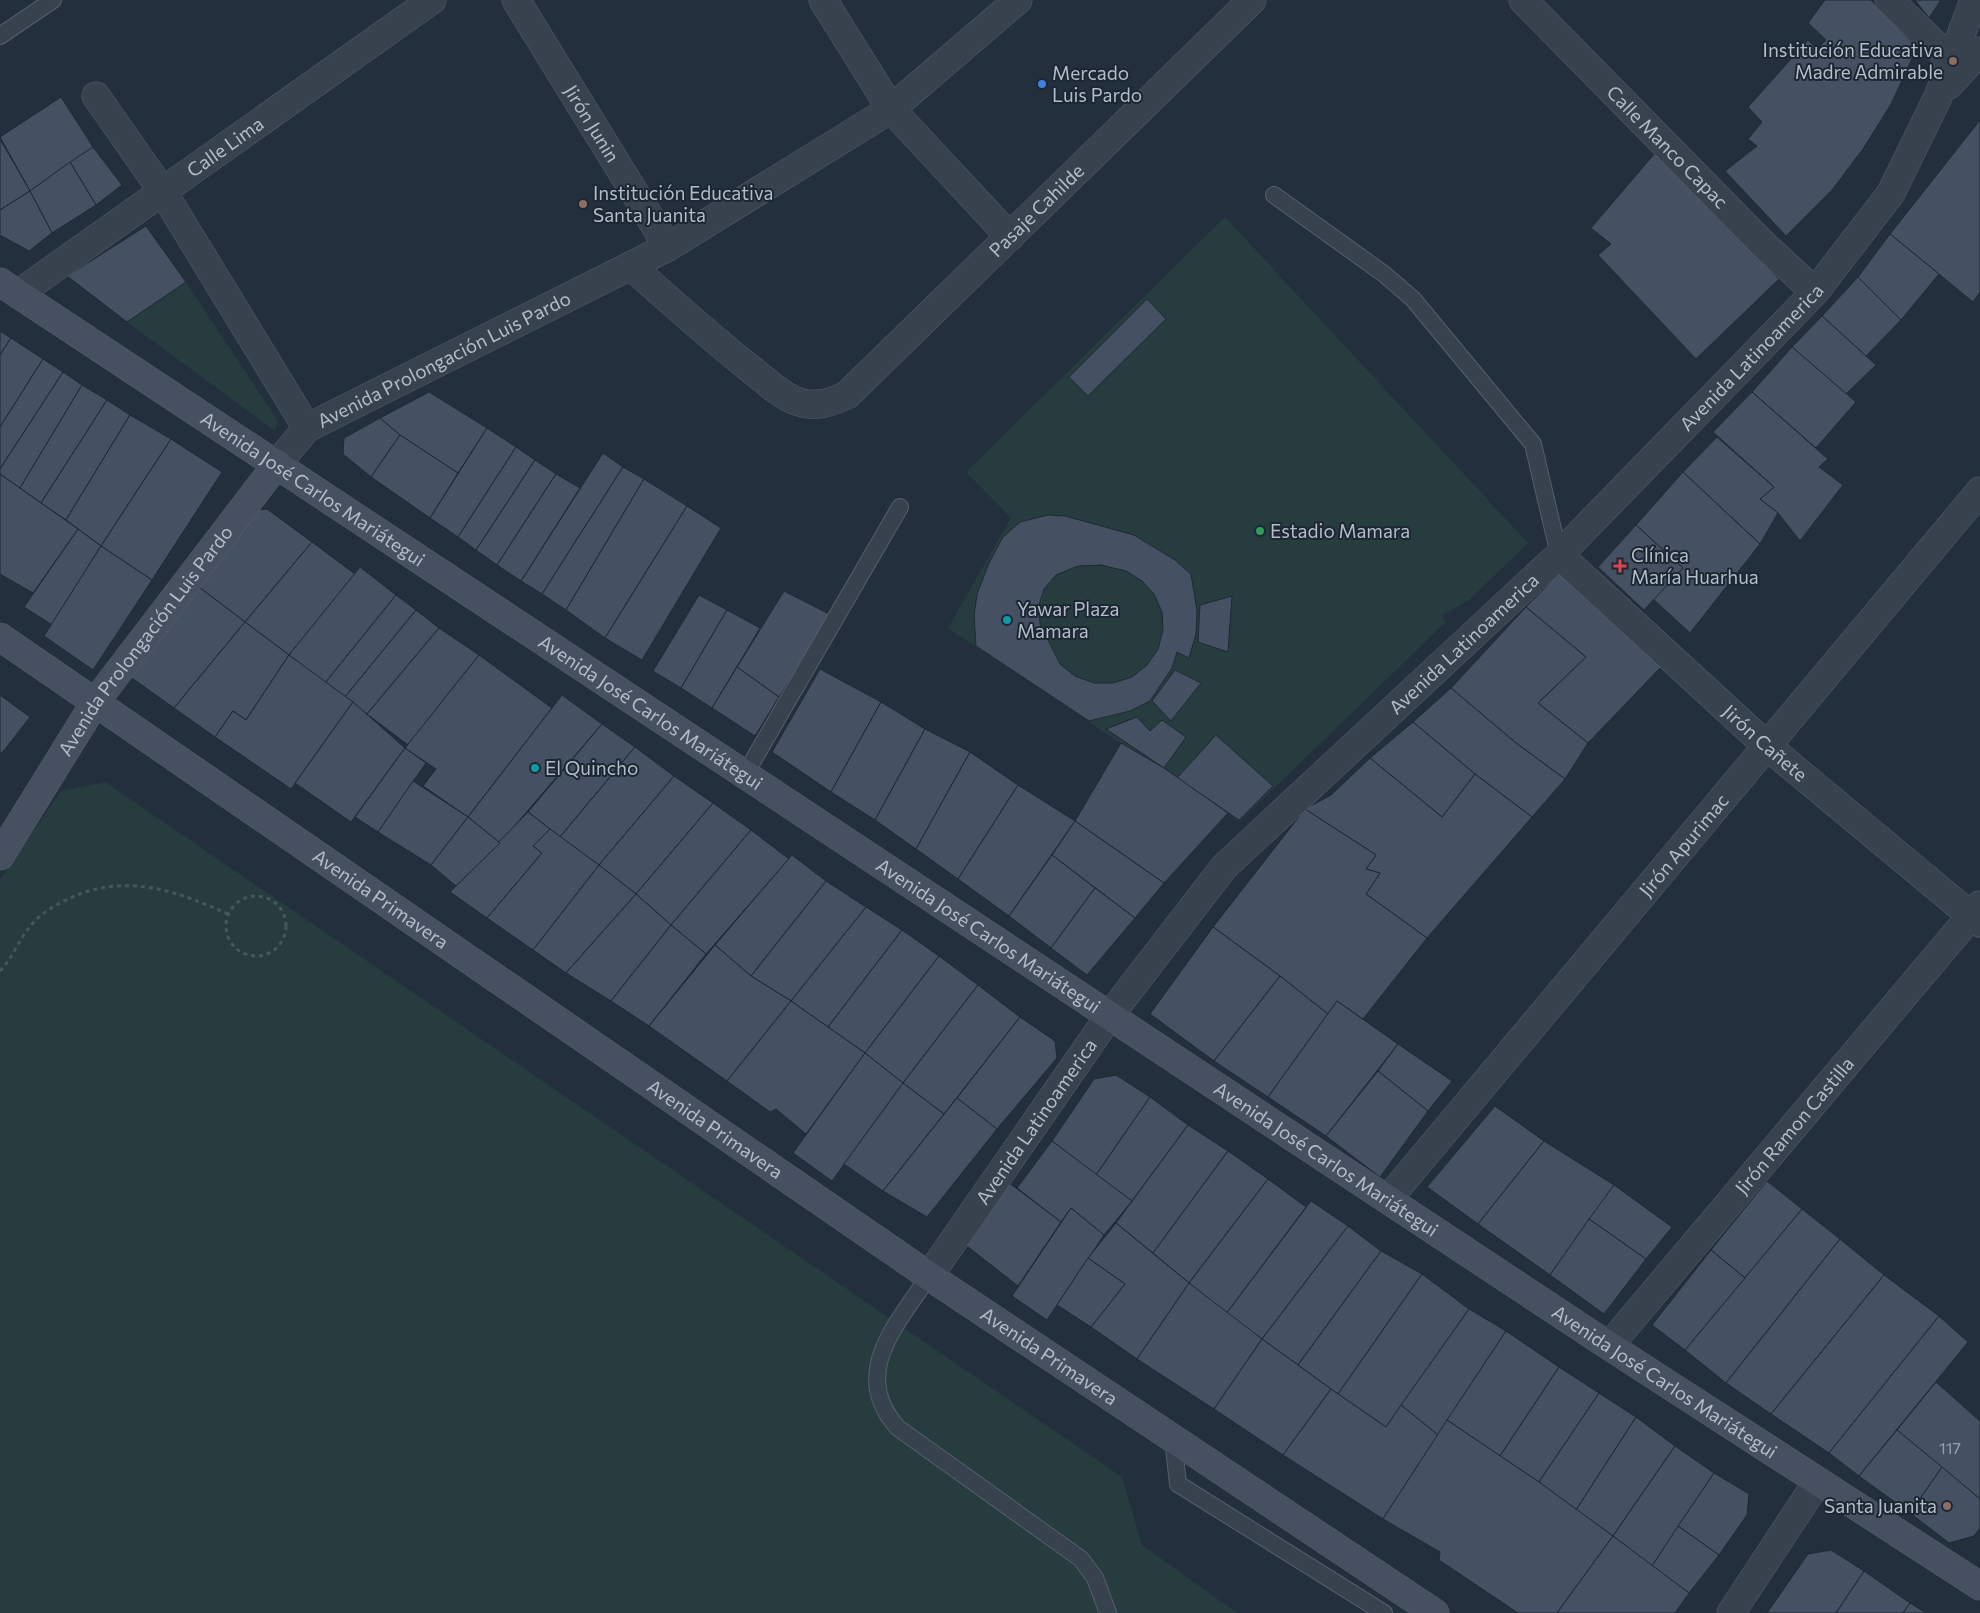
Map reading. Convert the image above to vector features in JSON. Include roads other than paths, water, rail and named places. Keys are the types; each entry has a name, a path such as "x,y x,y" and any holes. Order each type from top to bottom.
{"main road":[{"name":"Avenida José Carlos Mariátegui","path":"9,288 277,464 744,776 1110,1015 1609,1346 1818,1481 1977,1578"},
{"name":"Avenida Prolongación Luis Pardo","path":"0,856 96,701 277,464"},
{"name":"Avenida Primavera","path":"0,637 96,701 928,1276 1435,1613"}],"street":[{"name":"Calle Lima","path":"9,288 162,192 432,0"},
{"name":"Jirón Junin","path":"516,0 668,247"},
{"path":"823,0 891,110 1010,237"},
{"name":"Avenida Prolongación Luis Pardo","path":"277,464 306,428 668,247 891,110 1018,0"},
{"name":"Pasaje Cahilde","path":"631,266 710,338 779,392 795,401 812,405 830,403 847,395 1252,0"},
{"name":"Calle Manco Capac","path":"1523,0 1763,244 1815,292"},
{"path":"1889,0 1953,62"},
{"name":"Avenida Latinoamerica","path":"928,1276 1110,1015 1224,867 1559,555 1815,292 1890,194 1938,97 1953,62 1974,0"},
{"path":"1938,97 1980,51"},
{"path":"96,96 162,192 306,428"},
{"name":"Jirón Apurimac","path":"1388,1199 1980,491"},
{"name":"Jirón Cañete","path":"1559,555 1767,746 1977,915"},
{"name":"Jirón Ramon Castilla","path":"1609,1346 1977,915"},
{"path":"1731,1613 1818,1481"}],"lane":[{"path":"0,36 53,0"},
{"path":"1274,195 1384,274 1413,299 1533,444 1559,555"},
{"path":"744,776 900,507"},
{"path":"928,1276 884,1344 876,1377 882,1406 898,1428 1081,1559 1095,1578 1108,1613"},
{"path":"1173,1438 1178,1484 1384,1613"}],"place":[{"name":"Institución Educativa Madre Admirable","path":"1953,61"},
{"name":"Mercado Luis Pardo","path":"1042,84"},
{"name":"Institución Educativa Santa Juanita","path":"583,204"},
{"name":"Estadio Mamara","path":"1260,531"},
{"name":"Clínica María Huarhua","path":"1620,566"},
{"name":"Yawar Plaza Mamara","path":"1007,620"},
{"name":"El Quincho","path":"535,768"},
{"name":"Santa Juanita","path":"1947,1506"}]}
